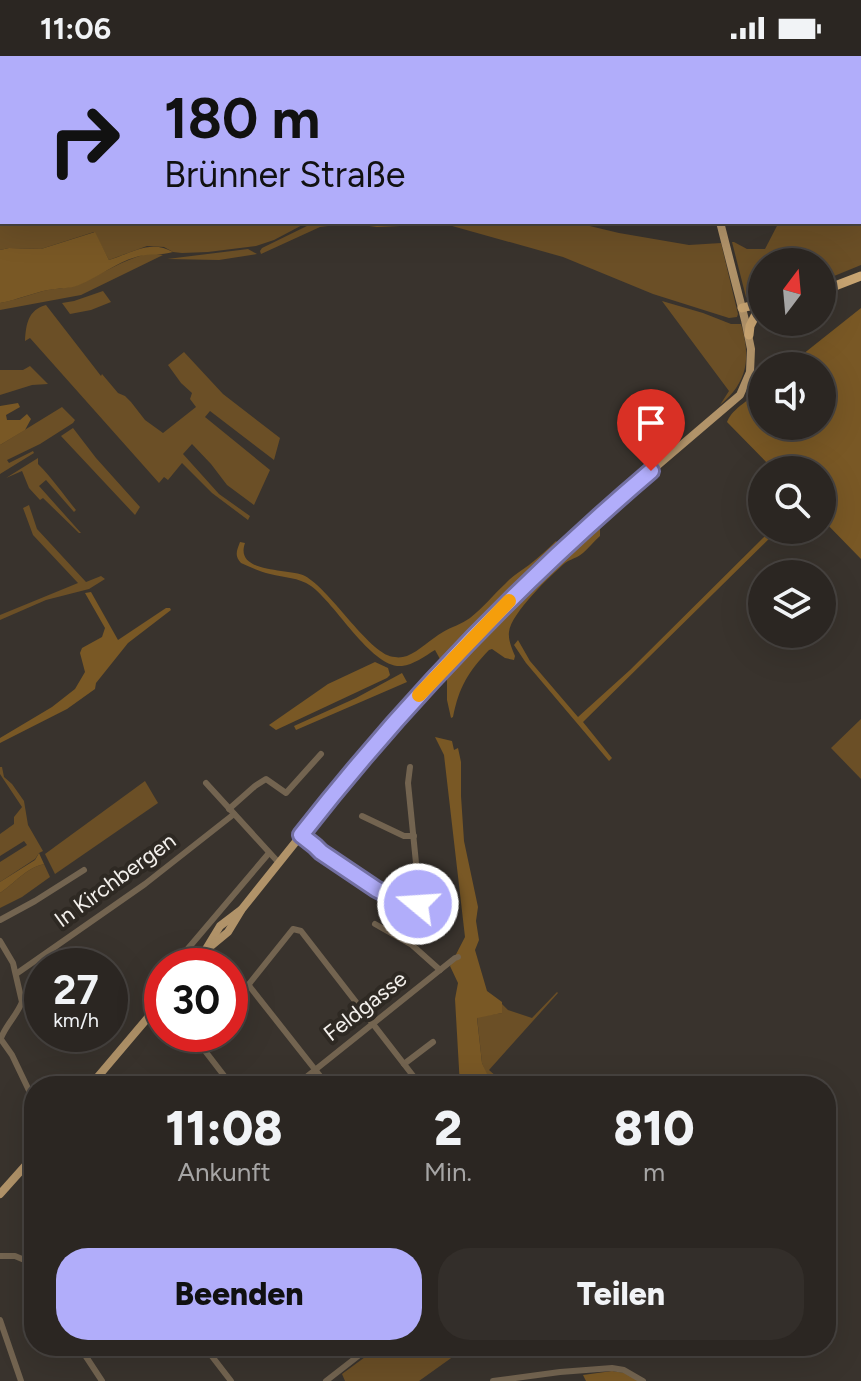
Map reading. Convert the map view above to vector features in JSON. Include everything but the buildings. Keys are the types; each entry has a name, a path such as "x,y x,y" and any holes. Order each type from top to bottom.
{"highway":[{"path":"836,286 861,276"},
{"path":"743,310 748,308"},
{"path":"743,310 748,311"}],"main road":[{"path":"721,224 748,331"},
{"path":"209,948 228,932 242,909 379,740 486,623 617,500 736,399 750,372 749,336"},
{"path":"98,1076 144,1022"},
{"path":"0,1194 24,1167"}],"street":[{"name":"In Kirchbergen","path":"16,974 145,884 232,811 255,786 266,779 286,793 321,754"},
{"path":"402,938 416,910 419,893 407,780 410,767"},
{"path":"206,783 279,863"},
{"path":"362,816 404,836 414,836"},
{"path":"301,835 350,873 416,910"},
{"path":"188,948 269,853"},
{"path":"0,920 84,870"},
{"path":"375,924 402,938 440,970"},
{"path":"320,1076 249,984 296,928 413,1076"},
{"path":"0,941 9,954 16,974 22,1005 0,1038 24,1080"},
{"name":"Feldgasse","path":"307,1076 458,957"},
{"path":"404,1064 433,1042"},
{"path":"206,1052 224,1076"},
{"path":"0,1256 24,1260"},
{"path":"0,1320 21,1381"},
{"path":"86,1356 102,1381"},
{"path":"212,1356 231,1381"},
{"path":"326,1381 358,1356"},
{"path":"493,1381 612,1368 624,1370 643,1381"}],"shaded area":[{"path":"0,224 304,224 256,246 208,252 182,253 147,246 109,260 94,232 41,249 0,250"},
{"path":"311,224 328,226 261,254 262,248"},
{"path":"354,224 445,224 377,227"},
{"path":"445,224 581,224 689,245 721,243 737,317 729,318 653,294 563,257"},
{"path":"778,224 861,224 861,265 836,275 836,248 766,248"},
{"path":"95,232 109,260 149,247 173,252 136,257 75,286 42,291 0,303 0,250 41,249"},
{"path":"732,242 748,249 748,298"},
{"path":"248,249 257,254 219,260 167,259"},
{"path":"150,253 163,255 81,295 0,310 0,303 76,286"},
{"path":"103,291 111,302 91,310 70,314 62,303 74,301"},
{"path":"662,301 731,324 741,324 746,348 745,369 736,387 720,405 729,391"},
{"path":"46,305 101,376 131,402 145,420 163,433 196,407 190,399 192,393 168,365 184,352 223,394 280,438 274,460 210,411 205,417 270,470 254,505 227,485 192,444 183,454 219,494 250,516 248,520 212,493 182,463 168,480 164,477 159,483 30,338 25,341 29,318 35,310"},
{"path":"861,308 861,559 836,533 836,456 760,456 727,422 733,412 748,400 748,440 836,440 836,352 806,352 826,336 836,336 836,328"},
{"path":"30,366 48,384 32,385 0,395 0,370 23,370"},
{"path":"18,403 20,407 6,415 7,420 20,420 27,414 31,419 25,430 0,445 0,406"},
{"path":"62,407 75,420 73,423 7,460 9,463 34,453 0,474 0,445"},
{"path":"73,428 140,507 135,515 61,436"},
{"path":"38,458 38,464 76,510 74,512 46,480 39,486 81,533 43,498 40,500 29,488 22,471 6,478"},
{"path":"29,505 37,529 86,582 101,576 105,579 89,589 46,600 0,620 0,615 78,583 33,535 23,508"},
{"path":"596,528 600,529 600,536 583,553 551,576 532,595 511,624 509,632 514,660 489,650 465,680 451,718 447,700 447,672 541,577"},
{"path":"556,541 558,543 440,659 435,650 402,666 391,664 367,647 311,586 255,569 241,563 237,555 240,542 245,543 247,560 255,565 305,576 375,646 385,654 400,657 412,654 470,618 511,578"},
{"path":"757,544 764,544 583,722 612,758 609,761 514,645 518,640 530,661 578,717"},
{"path":"91,592 118,640 166,608 171,610 128,643 96,683 95,689 67,709 0,743 0,738 52,707 75,689 85,672 80,653 82,648 102,637 105,628 85,593"},
{"path":"375,662 388,668 390,675 387,678 276,730 269,725 328,684"},
{"path":"402,673 407,682 296,730 294,726"},
{"path":"861,719 861,779 831,748"},
{"path":"435,737 452,741 454,750 458,748 464,841 478,907 476,921 479,940 475,950 487,991 502,1002 502,1013 477,1018 482,1063 487,1076 459,1076 455,999 458,983 450,966 465,937 444,755"},
{"path":"0,767 4,777 24,801 28,825 43,851 0,882 0,862 27,845 24,841 0,856 0,834 14,824 14,817 22,807 0,774"},
{"path":"145,781 158,803 55,874 45,854"},
{"path":"39,853 44,864 26,872 0,893 0,882 35,860"},
{"path":"44,864 50,877 0,908 0,893 26,872"},
{"path":"558,993 489,1070 496,1076 486,1076 477,1017 502,1013 502,1004 508,1010 532,1018"},
{"path":"366,1356 454,1356 419,1381 345,1381 342,1374"},
{"path":"612,1371 625,1373 640,1381 586,1381 583,1375"}],"slow traffic":[{"path":"419,695 509,601"}],"route":[{"path":"418,904 416,910 376,889 301,835 392,725 486,623 567,545 651,471"}]}
